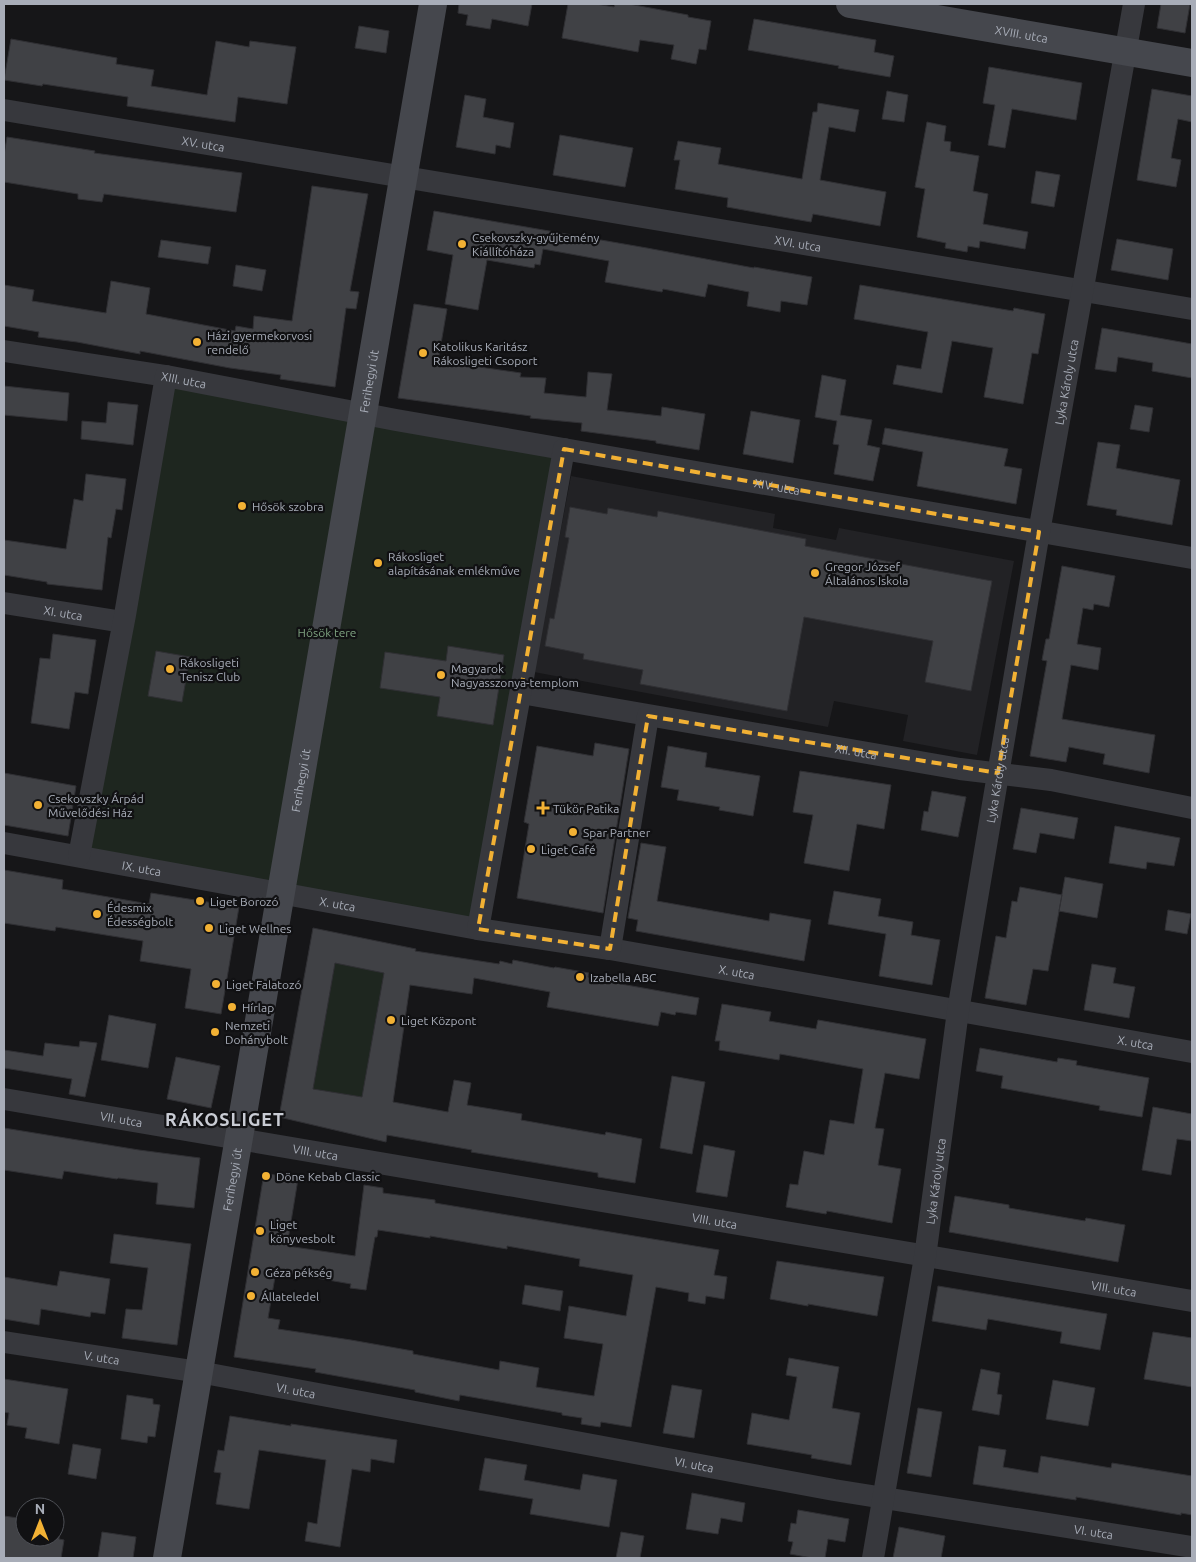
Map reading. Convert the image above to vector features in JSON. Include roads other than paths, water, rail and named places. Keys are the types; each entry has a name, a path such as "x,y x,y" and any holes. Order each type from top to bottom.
{"street":[{"name":"Ferihegyi út","path":"167,1558 433,4"},
{"name":"XVIII. utca","path":"850,4 1192,63"},
{"name":"Lyka Károly utca","path":"874,1558 925,1257 958,1011 1039,532 1134,4"},
{"name":"XV. utca","path":"4,110 403,178"},
{"name":"XVI. utca","path":"403,178 1192,309"},
{"name":"XIII. utca","path":"4,351 166,376 363,414"},
{"path":"79,856 123,622 166,376"},
{"name":"XIV. utca","path":"363,414 1192,558"},
{"path":"478,929 564,449"},
{"name":"XI. utca","path":"4,603 123,622"},
{"name":"XII. utca","path":"521,693 960,769 1051,780 1192,808"},
{"path":"610,949 648,716"},
{"name":"IX. utca","path":"4,843 280,894"},
{"name":"X. utca","path":"280,894 478,929 610,949 1192,1052"},
{"name":"VII. utca","path":"4,1099 239,1138"},
{"name":"VIII. utca","path":"239,1138 925,1257 1192,1301"},
{"name":"V. utca","path":"4,1342 199,1372"},
{"name":"VI. utca","path":"199,1372 884,1498 1192,1546"}],"place":[{"name":"Csekovszky-gyűjtemény Kiállítóháza","path":"462,244"},
{"name":"Házi gyermekorvosi rendelő","path":"197,342"},
{"name":"Katolikus Karitász Rákosligeti Csoport","path":"423,353"},
{"name":"Hősök szobra","path":"242,506"},
{"name":"Rákosliget alapításának emlékműve","path":"378,563"},
{"name":"Gregor József Általános Iskola","path":"815,573"},
{"name":"Rákosligeti Tenisz Club","path":"170,669"},
{"name":"Magyarok Nagyasszonya-templom","path":"441,675"},
{"name":"Csekovszky Árpád Művelődési Ház","path":"38,805"},
{"name":"Tükör Patika","path":"543,808"},
{"name":"Spar Partner","path":"573,832"},
{"name":"Liget Café","path":"531,849"},
{"name":"Liget Borozó","path":"200,901"},
{"name":"Édesmix Édességbolt","path":"97,914"},
{"name":"Liget Wellnes","path":"209,928"},
{"name":"Izabella ABC","path":"580,977"},
{"name":"Liget Falatozó","path":"216,984"},
{"name":"Hírlap","path":"232,1007"},
{"name":"Liget Központ","path":"391,1020"},
{"name":"Nemzeti Dohánybolt","path":"215,1032"},
{"name":"Döne Kebab Classic","path":"266,1176"},
{"name":"Liget könyvesbolt","path":"260,1231"},
{"name":"Géza pékség","path":"255,1272"},
{"name":"Állateledel","path":"251,1296"}],"district":[{"name":"RÁKOSLIGET","path":"225,1119"}],"park label":[{"name":"Hősök tere","path":"327,632"}]}
